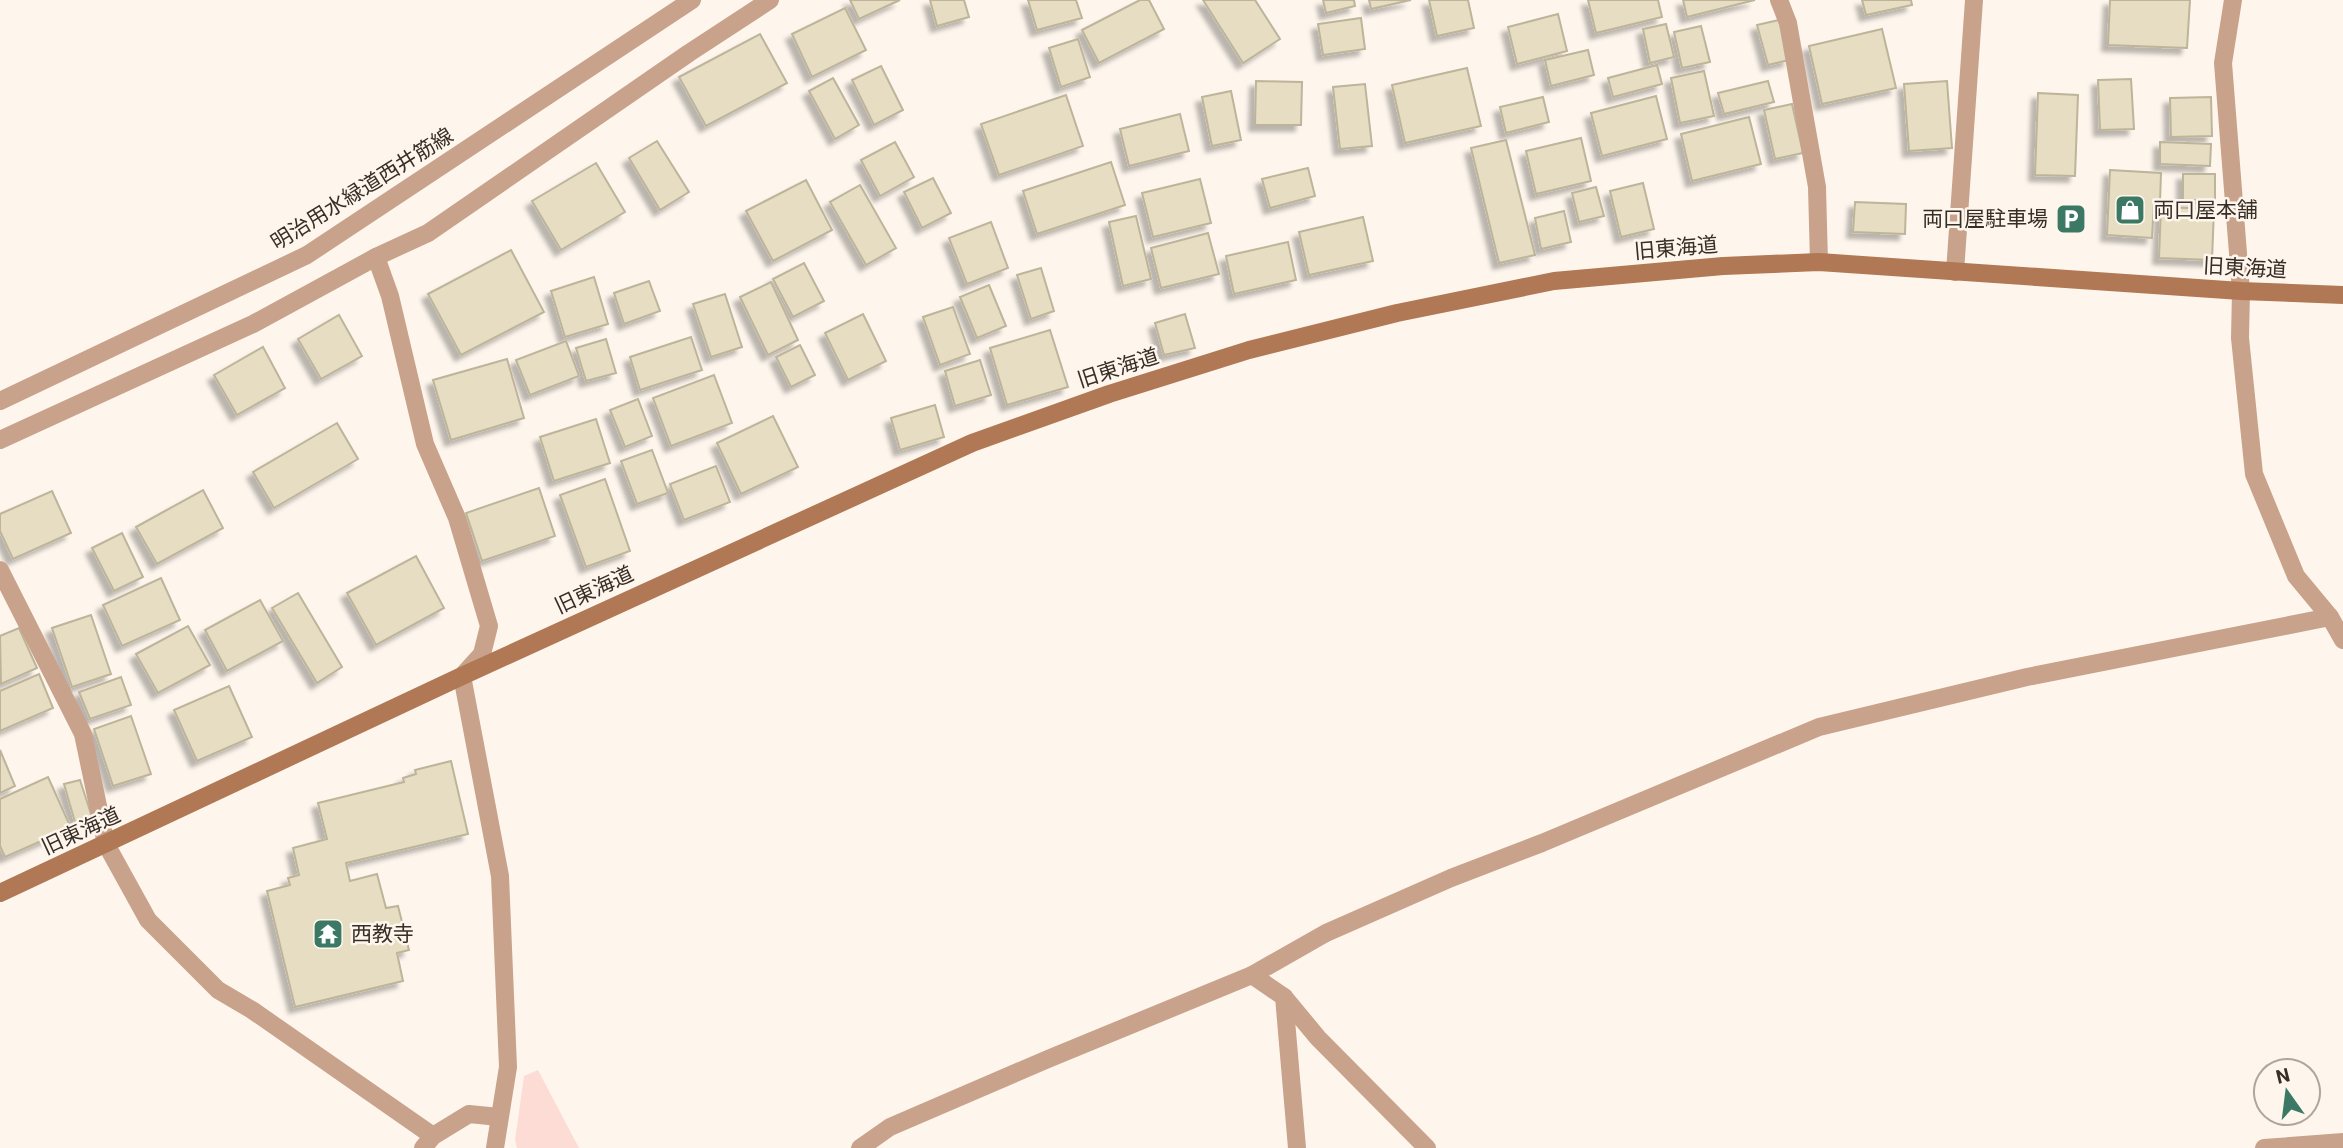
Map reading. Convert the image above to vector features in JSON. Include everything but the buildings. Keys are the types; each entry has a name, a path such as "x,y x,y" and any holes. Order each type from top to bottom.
{"street":[{"name":"明治用水緑道西井筋線","path":"0,401 307,255 692,0"},
{"path":"0,440 253,324 376,257 428,233 770,0"},
{"path":"1779,0 1787,23 1817,187 1819,262"},
{"path":"1955,272 1974,0"},
{"path":"2233,0 2223,63 2241,291 2240,338 2254,474 2296,576 2330,617 2343,640"},
{"path":"376,257 390,296 425,444 457,518 489,626 482,654 463,676 500,876 508,1067 495,1148"},
{"name":"旧東海道","path":"0,893 463,676 972,443 1109,394 1249,350 1397,313 1554,281 1723,266 1819,262 2241,291 2343,295"},
{"path":"0,570 82,734 106,844 148,920 218,989 252,1010 428,1142 469,1114 499,1117"},
{"path":"860,1148 890,1127 1252,975 1326,933 1451,878 1542,843 1819,727 2027,677 2330,617"},
{"path":"1252,975 1284,997 1318,1038 1427,1148"},
{"path":"1284,997 1297,1148"},
{"path":"2264,1148 2343,1142"}],"shaded area":[{"path":"538,1070 579,1148 517,1148 515,1140 524,1076"}],"place":[{"name":"両口屋本舗","path":"2130,210"},
{"name":"両口屋駐車場","path":"2071,219"},
{"name":"西教寺","path":"328,934"}]}
